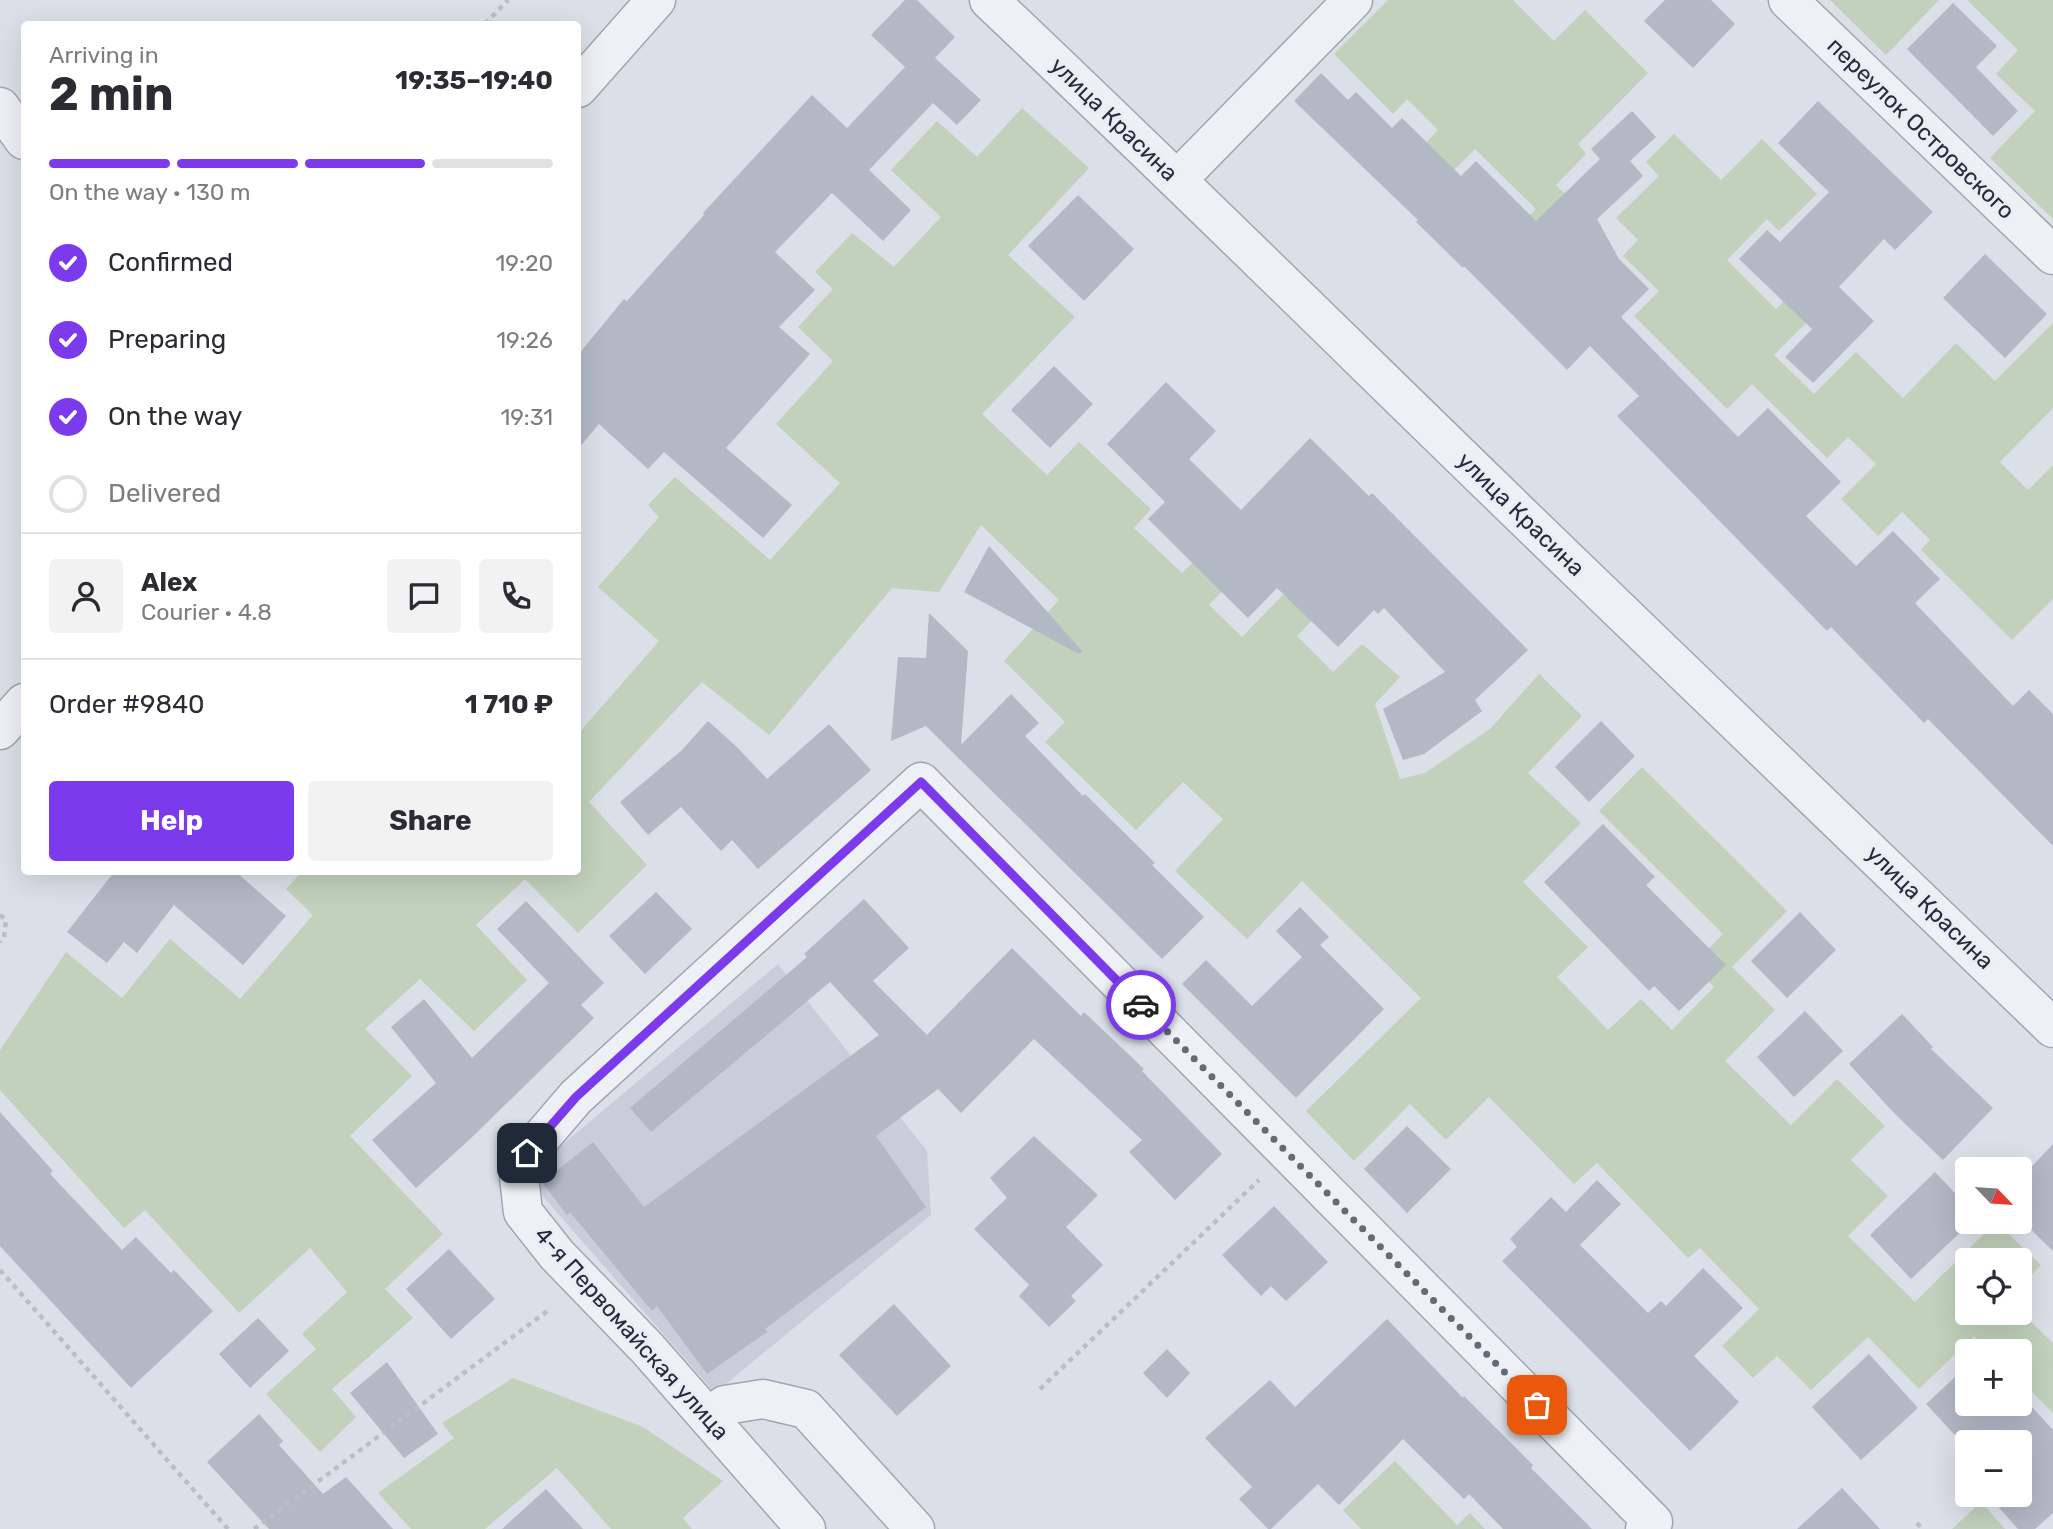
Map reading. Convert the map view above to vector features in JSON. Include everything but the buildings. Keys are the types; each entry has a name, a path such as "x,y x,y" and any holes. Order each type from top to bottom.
{"street":[{"path":"581,85 656,0"},
{"name":"улица Красина","path":"989,0 1178,179 1581,574 1852,831 2053,1028"},
{"path":"1178,179 1353,0"},
{"name":"переулок Островского","path":"1788,0 2053,255"},
{"path":"0,107 21,136"},
{"path":"0,730 21,706"},
{"name":"4-я Первомайская улица","path":"806,1529 709,1418 557,1255 523,1212 519,1177 527,1153 576,1097 921,782 1653,1522 1645,1529"},
{"path":"709,1418 725,1405 763,1399 806,1409 915,1529"}],"path":[{"path":"488,21 508,0"},
{"path":"0,915 6,920 4,938 0,942"},
{"path":"1040,1389 1287,1153"},
{"path":"0,1270 228,1529"},
{"path":"254,1529 584,1284"},
{"path":"1917,1523 1923,1529"}],"shaded area":[{"path":"778,964 927,1151 931,1215 715,1393 525,1176"}],"green space":[{"path":"1388,0 1513,0 1554,41 1585,10 1648,73 1578,144 1586,154 1556,185 1584,213 1495,250 1536,209 1475,149 1438,186 1411,159 1438,130 1407,99 1393,114 1334,54"},
{"path":"1830,0 1939,0 1886,55"},
{"path":"1967,0 2053,0 2053,219 1990,158 2035,111 1996,74 2018,50"},
{"path":"1022,108 1089,168 1008,255 1075,317 982,414 1047,475 1079,442 1151,509 1134,528 1182,573 1248,508 1276,534 1209,605 1242,637 1307,570 1335,597 1297,636 1333,672 1362,644 1400,677 1375,704 1400,779 1425,773 1490,729 1539,674 1582,716 1528,773 1581,823 1523,882 1588,947 1557,977 1608,1030 1641,999 1672,1030 1714,987 1693,965 1723,934 1599,811 1642,767 1787,911 1732,967 1775,1010 1725,1061 1791,1125 1837,1079 1885,1126 1851,1160 1888,1196 1848,1236 1915,1302 1955,1262 1955,1325 2032,1325 2032,1323 2053,1343 2053,1413 2032,1392 2032,1339 1977,1339 1974,1336 1971,1339 1955,1339 1955,1354 1919,1389 1868,1337 1811,1390 1777,1356 1753,1378 1722,1346 1759,1309 1700,1248 1688,1258 1597,1163 1574,1184 1489,1097 1446,1140 1410,1104 1354,1161 1306,1111 1421,998 1302,881 1247,939 1175,871 1223,819 1183,782 1136,830 1045,742 1065,722 1004,661 1059,600 981,525 939,592 892,588 769,735 702,682 589,802 647,865 578,933 525,879 476,925 527,980 474,1031 420,979 365,1029 412,1076 350,1136 443,1234 385,1289 413,1318 332,1389 356,1417 320,1452 266,1394 316,1349 302,1334 347,1292 310,1248 239,1313 145,1210 124,1228 0,1090 0,1050 66,952 122,998 170,939 240,999 313,915 286,889 299,875 581,875 581,731 659,641 598,587 659,517 648,505 675,477 770,560 840,483 776,424 833,361 798,327 833,289 815,272 852,233 894,267 941,217 891,170 937,121 977,157"},
{"path":"1674,134 1721,180 1762,139 1817,194 1779,231 1767,219 1727,260 1776,309 1806,279 1828,301 1774,355 1814,394 1856,352 1903,398 1956,343 1995,381 2053,323 2053,408 2000,462 2028,490 2053,465 2053,599 2012,640 1921,550 1930,540 1902,512 1878,536 1841,499 1876,464 1848,437 1827,458 1752,384 1727,409 1634,316 1659,291 1623,256 1638,240 1616,218 1659,176 1646,162"},
{"path":"1984,1234 2009,1234 2023,1248 1970,1248"},
{"path":"2032,1256 2041,1265 2032,1274"},
{"path":"513,1378 643,1427 723,1481 683,1518 692,1529 611,1529 557,1468 485,1529 411,1529 378,1493 454,1438 442,1423"},
{"path":"1395,1461 1457,1525 1470,1513 1485,1529 1361,1529 1343,1510"},
{"path":"1976,1507 1985,1507 2005,1529 1952,1529"}],"way so far":[{"path":"1141,1005 1537,1405"}],"route":[{"path":"527,1153 576,1097 921,782 1141,1005"}]}
